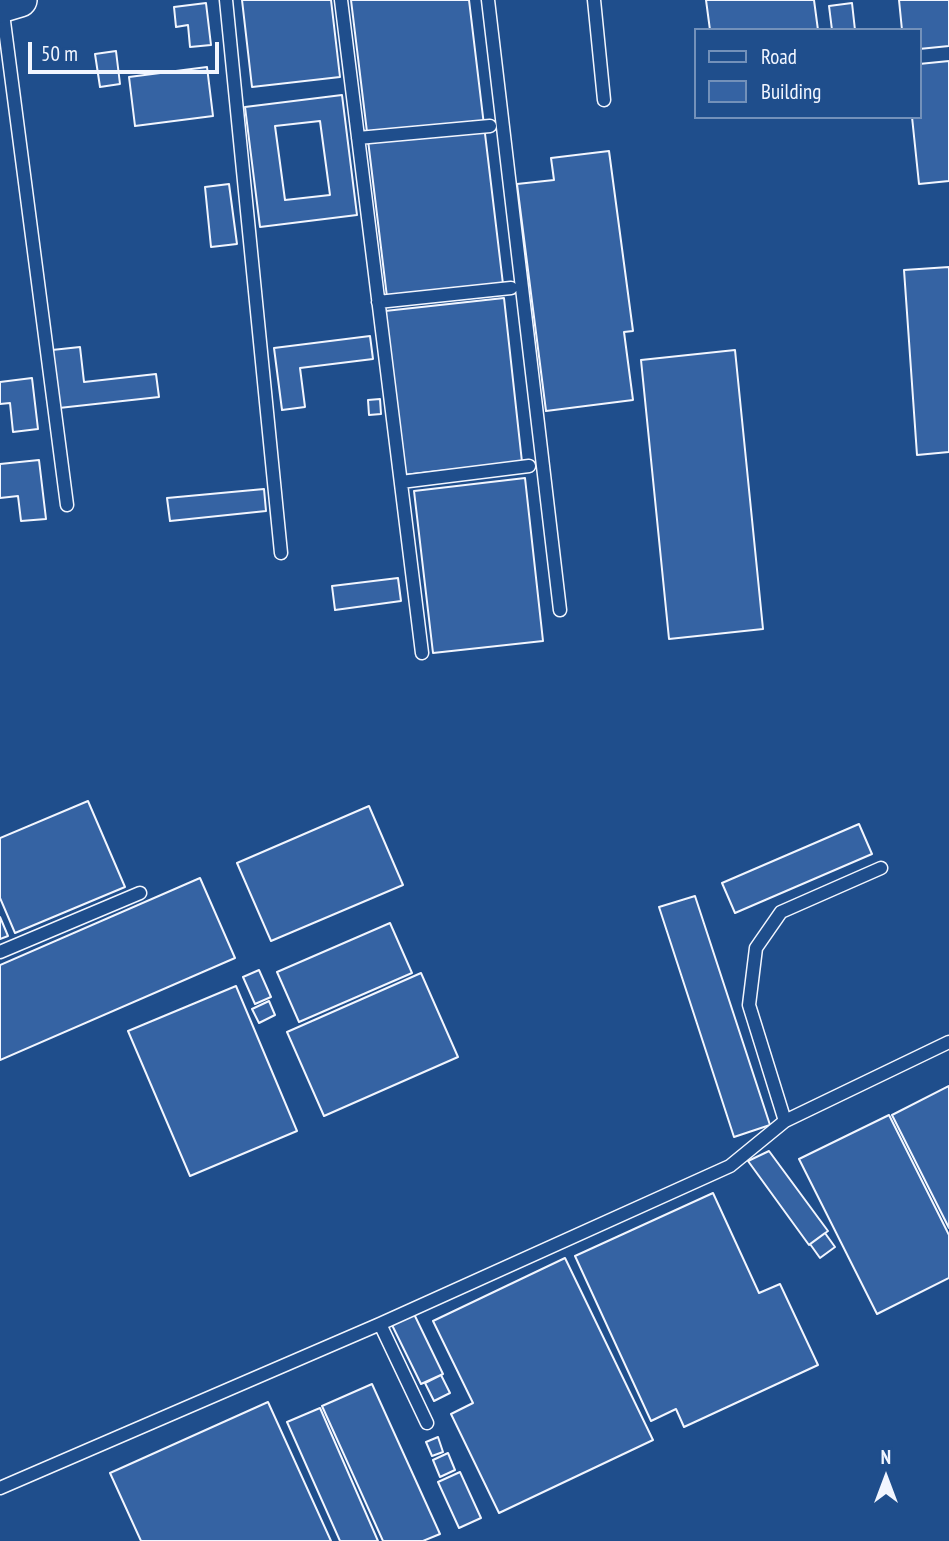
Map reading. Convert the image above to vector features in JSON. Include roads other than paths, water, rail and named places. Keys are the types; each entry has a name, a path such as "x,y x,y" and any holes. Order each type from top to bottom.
{"lane":[{"path":"226,0 281,553"},
{"path":"341,0 422,653"},
{"path":"488,0 560,611"},
{"path":"594,0 604,100"},
{"path":"7,4 67,505"},
{"path":"358,138 490,126"},
{"path":"379,302 511,288"},
{"path":"401,482 529,466"},
{"path":"785,1121 749,1005 756,948 781,912 881,868"},
{"path":"0,952 140,894"},
{"path":"0,1488 380,1324 730,1166 785,1121 949,1042"},
{"path":"380,1324 427,1423"}]}
